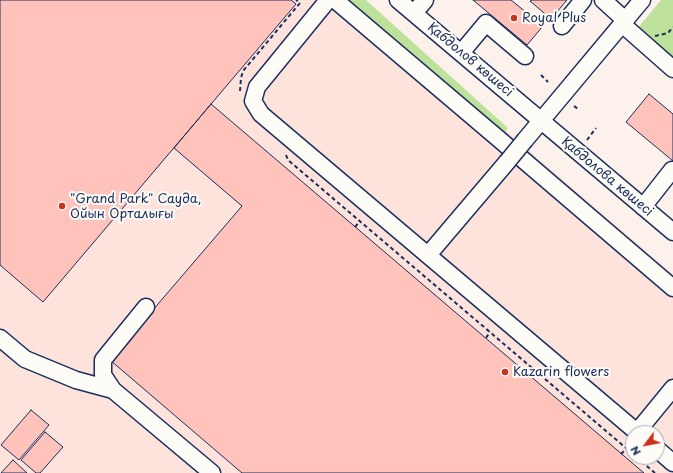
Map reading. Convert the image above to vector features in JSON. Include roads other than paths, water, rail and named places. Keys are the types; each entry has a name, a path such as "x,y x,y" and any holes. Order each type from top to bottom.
{"street":[{"path":"328,0 257,87 253,101 261,114 630,425"},
{"path":"335,0 673,288"},
{"name":"Қабдолов көшесі","path":"398,0 541,121"},
{"path":"414,13 425,0"},
{"path":"562,26 583,0"},
{"path":"603,0 623,22 673,69"},
{"path":"428,255 642,0"},
{"path":"461,53 486,23 525,56"},
{"name":"Қабдолова көшесі","path":"541,121 673,232"},
{"path":"643,207 673,170"},
{"path":"146,307 103,360 103,375 113,390 212,473"},
{"path":"0,338 25,359 76,380 113,390"},
{"path":"644,425 673,388"},
{"path":"665,456 673,463"}],"place":[{"name":"Royal Plus","path":"514,18"},
{"name":"\"Grand Park\" Сауда, Ойын Орталығы","path":"62,206"},
{"name":"Kazarin flowers","path":"505,372"}]}
